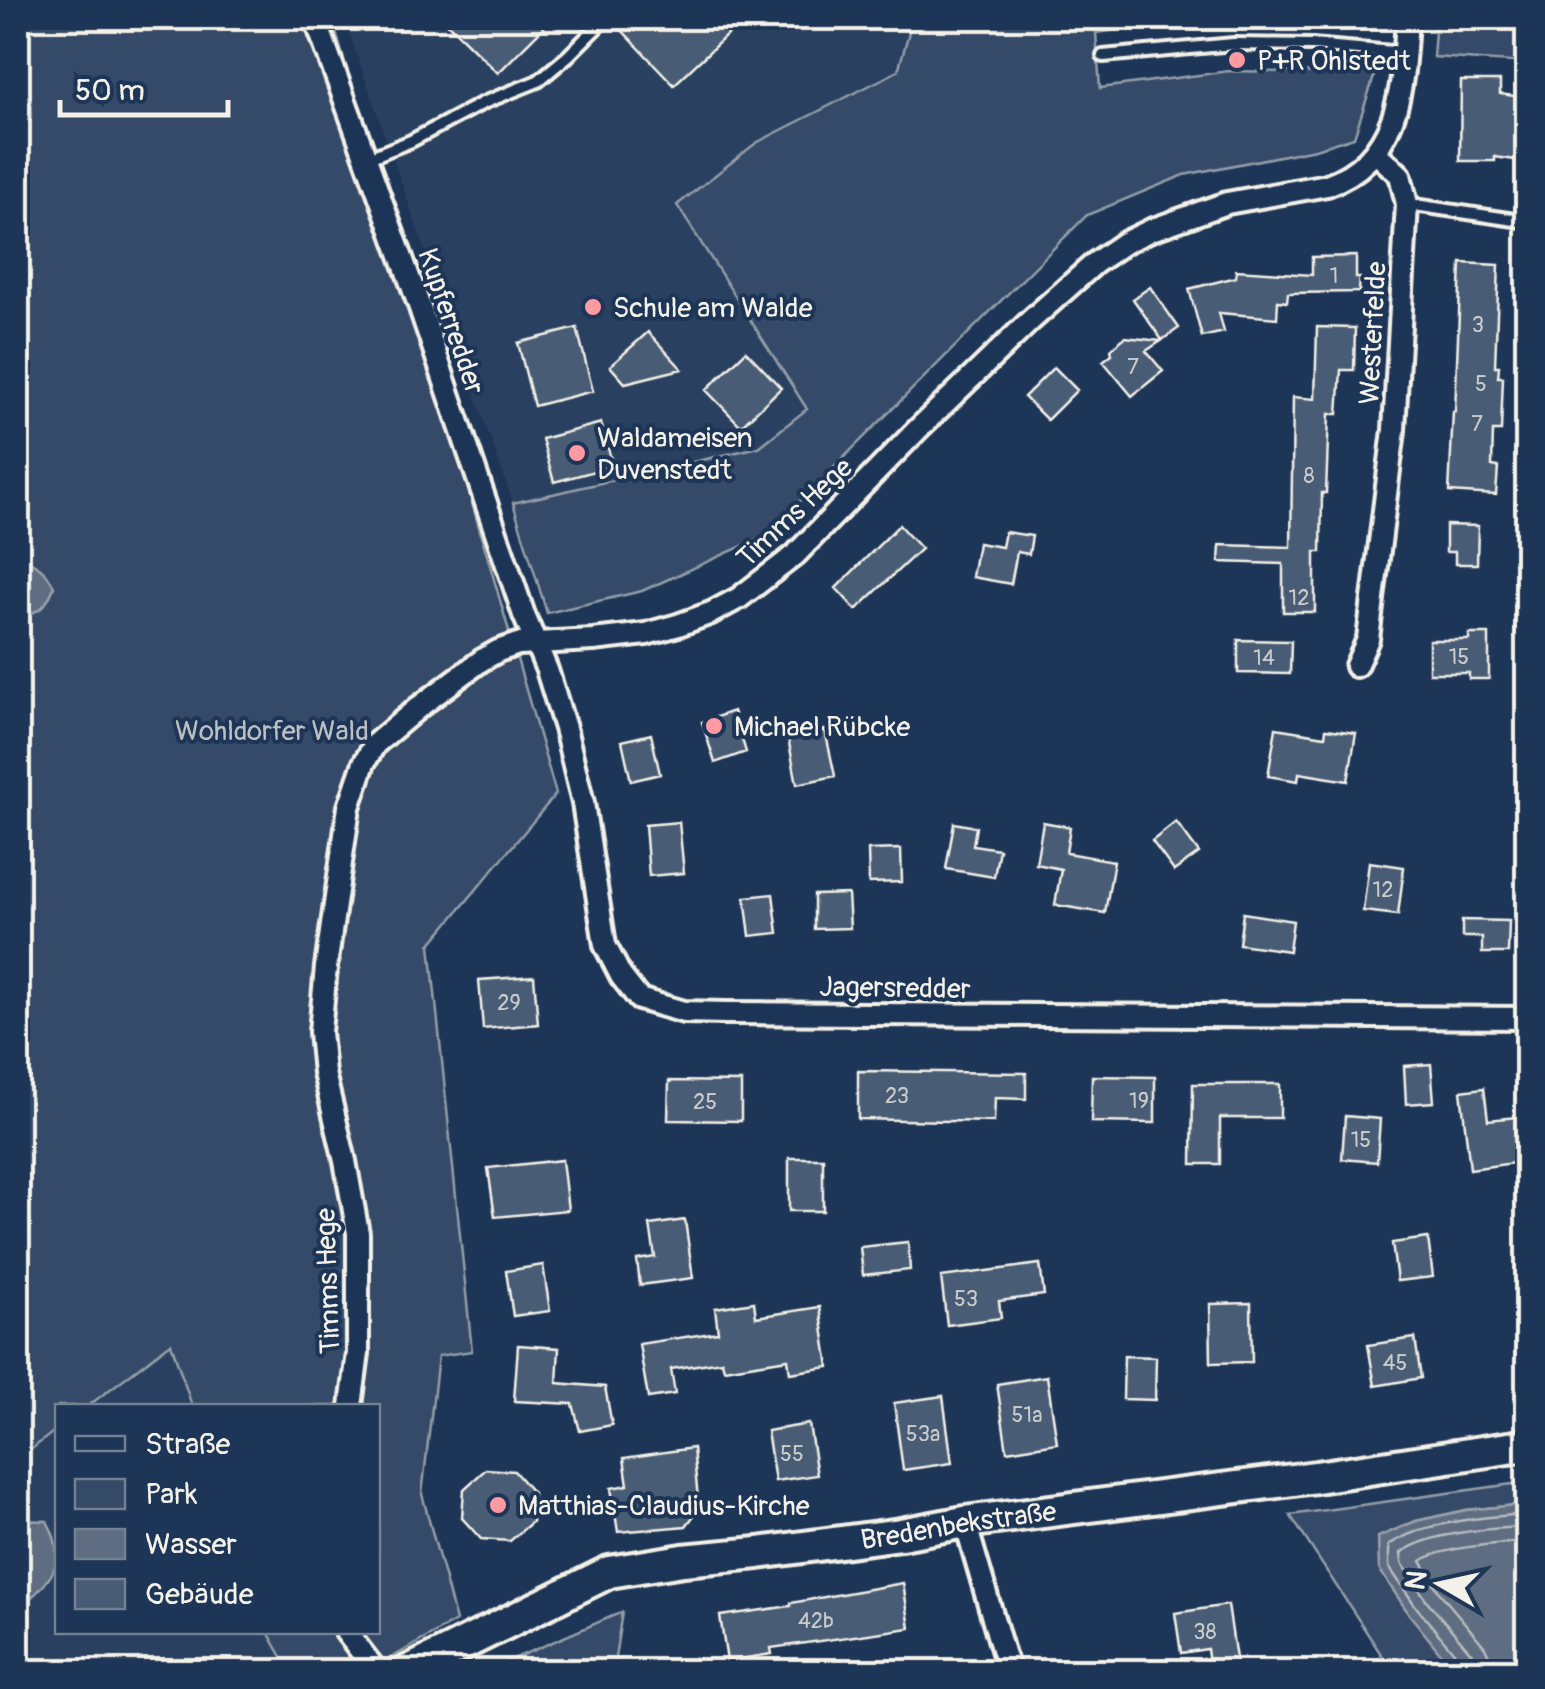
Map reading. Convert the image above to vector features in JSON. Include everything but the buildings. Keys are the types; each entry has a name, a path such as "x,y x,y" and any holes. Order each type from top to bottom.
{"street":[{"name":"Kupferredder","path":"315,18 536,642"},
{"path":"1374,152 1386,136 1398,104 1407,18"},
{"name":"Westerfelde","path":"1356,666 1368,639 1394,430 1406,204 1400,175 1374,152"},
{"name":"Timms Hege","path":"351,1404 358,1354 358,1233 324,1073 320,1032 349,807 375,744 482,660 518,644 646,634 711,613 739,598 795,554 932,415 1096,262 1151,230 1228,203 1342,180 1374,152"},
{"name":"Jagersredder","path":"536,642 565,728 583,804 606,945 621,976 640,999 684,1012 726,1013 1528,1018"},
{"name":"Bredenbekstraße","path":"407,1672 608,1572 1316,1478 1528,1445"},
{"path":"964,1522 1011,1672"},
{"path":"348,1634 377,1672"}],"lane":[{"path":"366,159 412,142 483,102 538,81 606,18"},
{"path":"1104,56 1234,44 1405,53"},
{"path":"1406,204 1528,222"}],"shaded area":[{"name":"Schule am Walde","path":"344,18 913,18 898,70 756,143 677,205 807,408 759,447 513,503"},
{"path":"172,1343 191,1404 55,1404 55,1634 269,1634 290,1671 18,1672 18,1355"}],"green space":[{"name":"Wohldorfer Wald","path":"18,18 332,18 556,794 430,945 472,1351 438,1356 422,1494 456,1621 368,1671 290,1671 269,1634 380,1634 380,1404 191,1404 171,1343 91,1404 55,1404 55,1431 18,1460"},
{"path":"913,18 1198,18 1096,33 1100,88 1229,71 1375,74 1354,137 1315,149 1184,175 1087,215 765,536 642,591 547,613 513,503 759,447 807,409 677,205 756,143 898,71"},
{"path":"1436,18 1527,18 1527,63 1433,57"},
{"path":"1527,1482 1527,1504 1466,1510 1416,1521 1379,1537 1450,1665 1459,1671 1392,1671 1290,1515"},
{"path":"622,1612 613,1671 485,1671"}],"water":[{"path":"18,556 40,567 54,587 41,608 18,617"},
{"path":"1527,1504 1527,1671 1459,1671 1409,1614 1379,1569 1378,1537 1416,1521 1466,1510"},
{"path":"18,1520 47,1521 55,1542 54,1570 18,1608"}],"place":[{"name":"P+R Ohlstedt","path":"1237,60"},
{"name":"Schule am Walde","path":"593,307"},
{"name":"Waldameisen Duvenstedt","path":"577,453"},
{"name":"Michael Rübcke","path":"714,726"},
{"name":"Matthias-Claudius-Kirche","path":"498,1505"}]}
